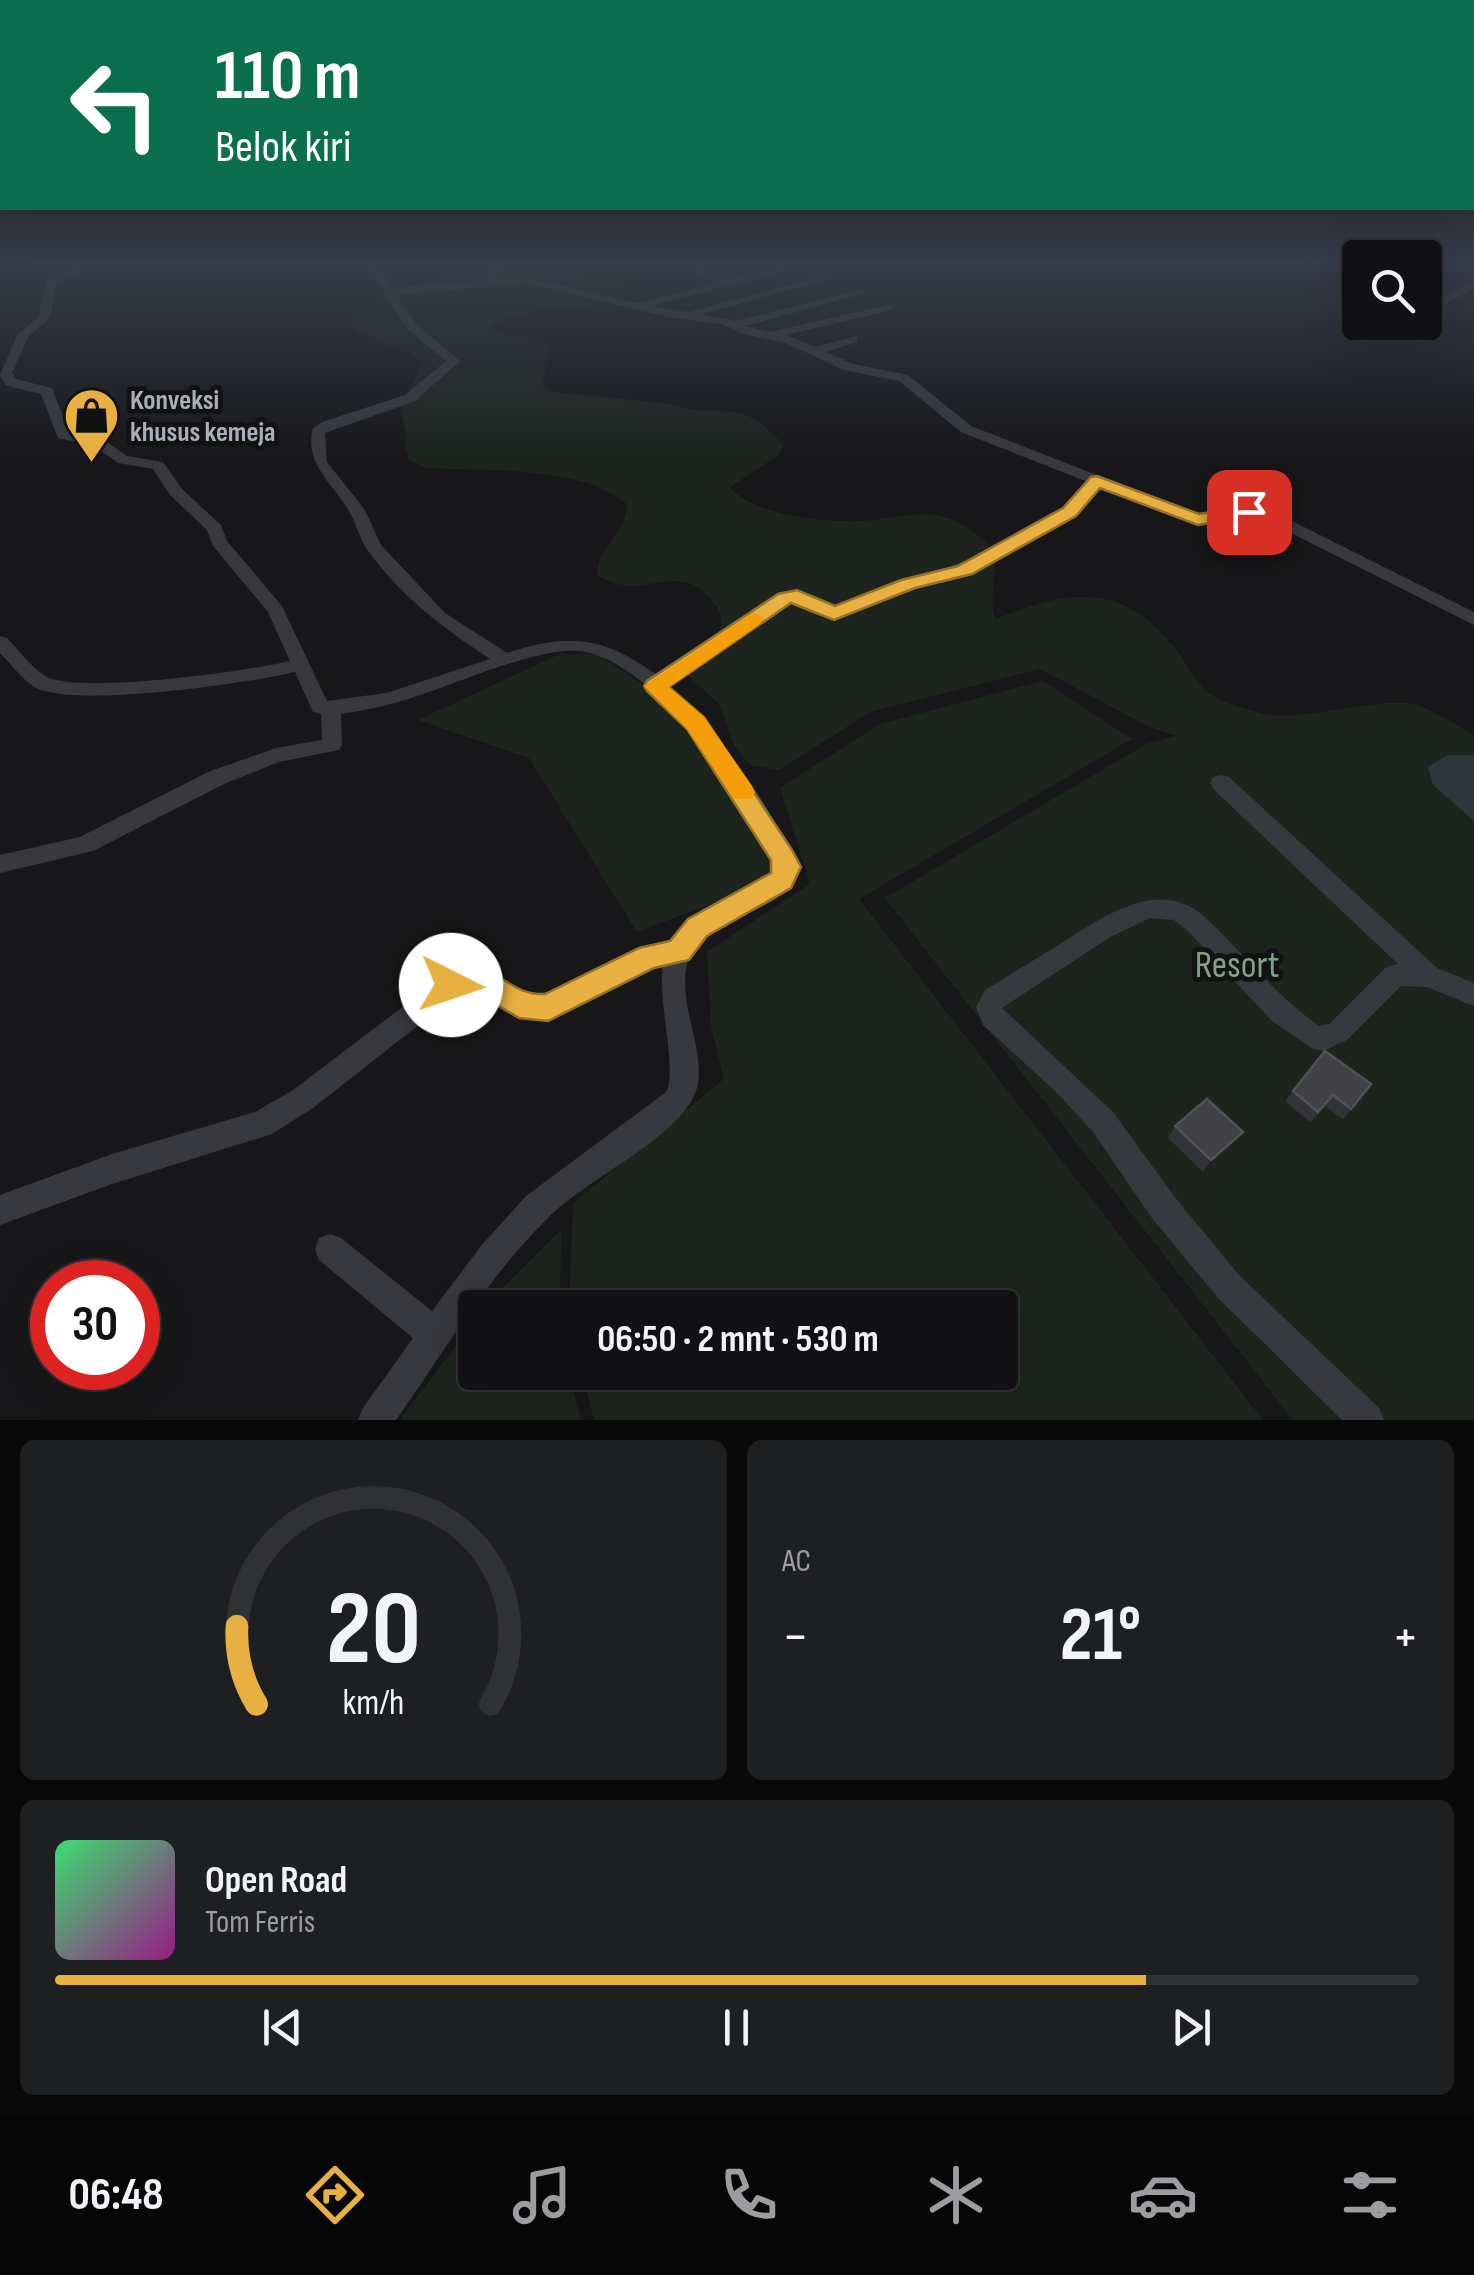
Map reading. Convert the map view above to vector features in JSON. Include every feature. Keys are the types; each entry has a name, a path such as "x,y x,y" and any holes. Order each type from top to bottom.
{"street":[{"path":"33,327 23,335 4,373 11,382 47,391 63,435 99,443 123,460 158,465 176,492 214,528 220,542 276,610 320,707 331,709 418,688 557,644 588,646 614,655 696,723 788,867 775,887 698,928 678,951 672,1010 684,1062 682,1094 669,1108 580,1170 538,1206 500,1247 375,1420"},
{"path":"413,327 450,355 453,363 410,398 323,426 317,433 318,456 357,510 374,546 404,584 439,617 505,660"},
{"path":"741,327 849,367 903,378 966,429 1198,520 1264,513 1474,619"},
{"path":"770,336 806,327"},
{"path":"814,351 853,339 832,327"},
{"path":"655,686 788,596 801,597 834,613 908,584 965,570 1070,512 1097,481"},
{"path":"0,642 41,683 104,690 253,676 302,664"},
{"path":"0,864 85,844 216,778 276,755 332,746 331,709"},
{"path":"1221,783 1428,976 1474,995"},
{"path":"1367,1420 1228,1286 1162,1207 1103,1122 992,1017 988,1006 994,998 1097,932 1132,913 1155,908 1190,917 1248,983 1304,1031 1323,1040 1338,1032 1395,975 1428,976"},
{"path":"0,1210 112,1169 262,1124 303,1100 438,992 462,981 481,981 536,1009 568,999 649,957 678,951"},
{"path":"330,1249 434,1334"}],"green space":[{"name":"Resort","path":"355,327 492,327 496,332 527,336 550,346 542,386 554,392 729,411 754,419 783,445 779,455 730,487 740,497 771,511 828,520 931,515 958,522 991,549 996,619 1072,597 1116,602 1137,612 1157,629 1204,689 1232,705 1260,713 1291,715 1405,703 1431,711 1474,734 1474,1420 1293,1420 885,898 1146,744 1176,736 1150,727 1040,669 870,712 779,770 750,765 734,746 720,705 684,672 719,632 719,612 711,599 688,583 666,581 634,586 597,575 602,557 622,524 627,504 608,491 559,476 427,468 410,461 404,450 403,402 418,373 420,360 404,349 374,341"},
{"path":"560,654 600,655 663,699 778,862 756,887 637,932 529,758 418,720"},
{"path":"1043,681 1132,739 859,899 1263,1420 594,1420 586,1390 1018,1390 1018,1290 570,1290 573,1203 724,1079 711,1026 707,952 810,884 780,788 880,724"},
{"path":"561,1230 560,1290 501,1290"},
{"path":"458,1343 458,1390 573,1390 581,1420 400,1420"}],"shaded area":[{"path":"1448,755 1474,755 1474,821 1433,785 1428,767"}],"building":[{"path":"1325,1051 1371,1084 1351,1109 1333,1095 1318,1112 1293,1091"},
{"path":"1207,1099 1243,1132 1211,1160 1175,1126"}],"slow traffic":[{"path":"743,792 696,723 655,686 753,619"}],"place":[{"name":"Konveksi khusus kemeja","path":"91,465"}],"route":[{"path":"451,985 481,981 529,1008 548,1008 649,957 678,951 706,922 781,881 788,867 739,786 696,723 655,686 785,598 794,595 834,613 908,584 965,570 1070,512 1097,481 1198,520 1249,512"}]}
